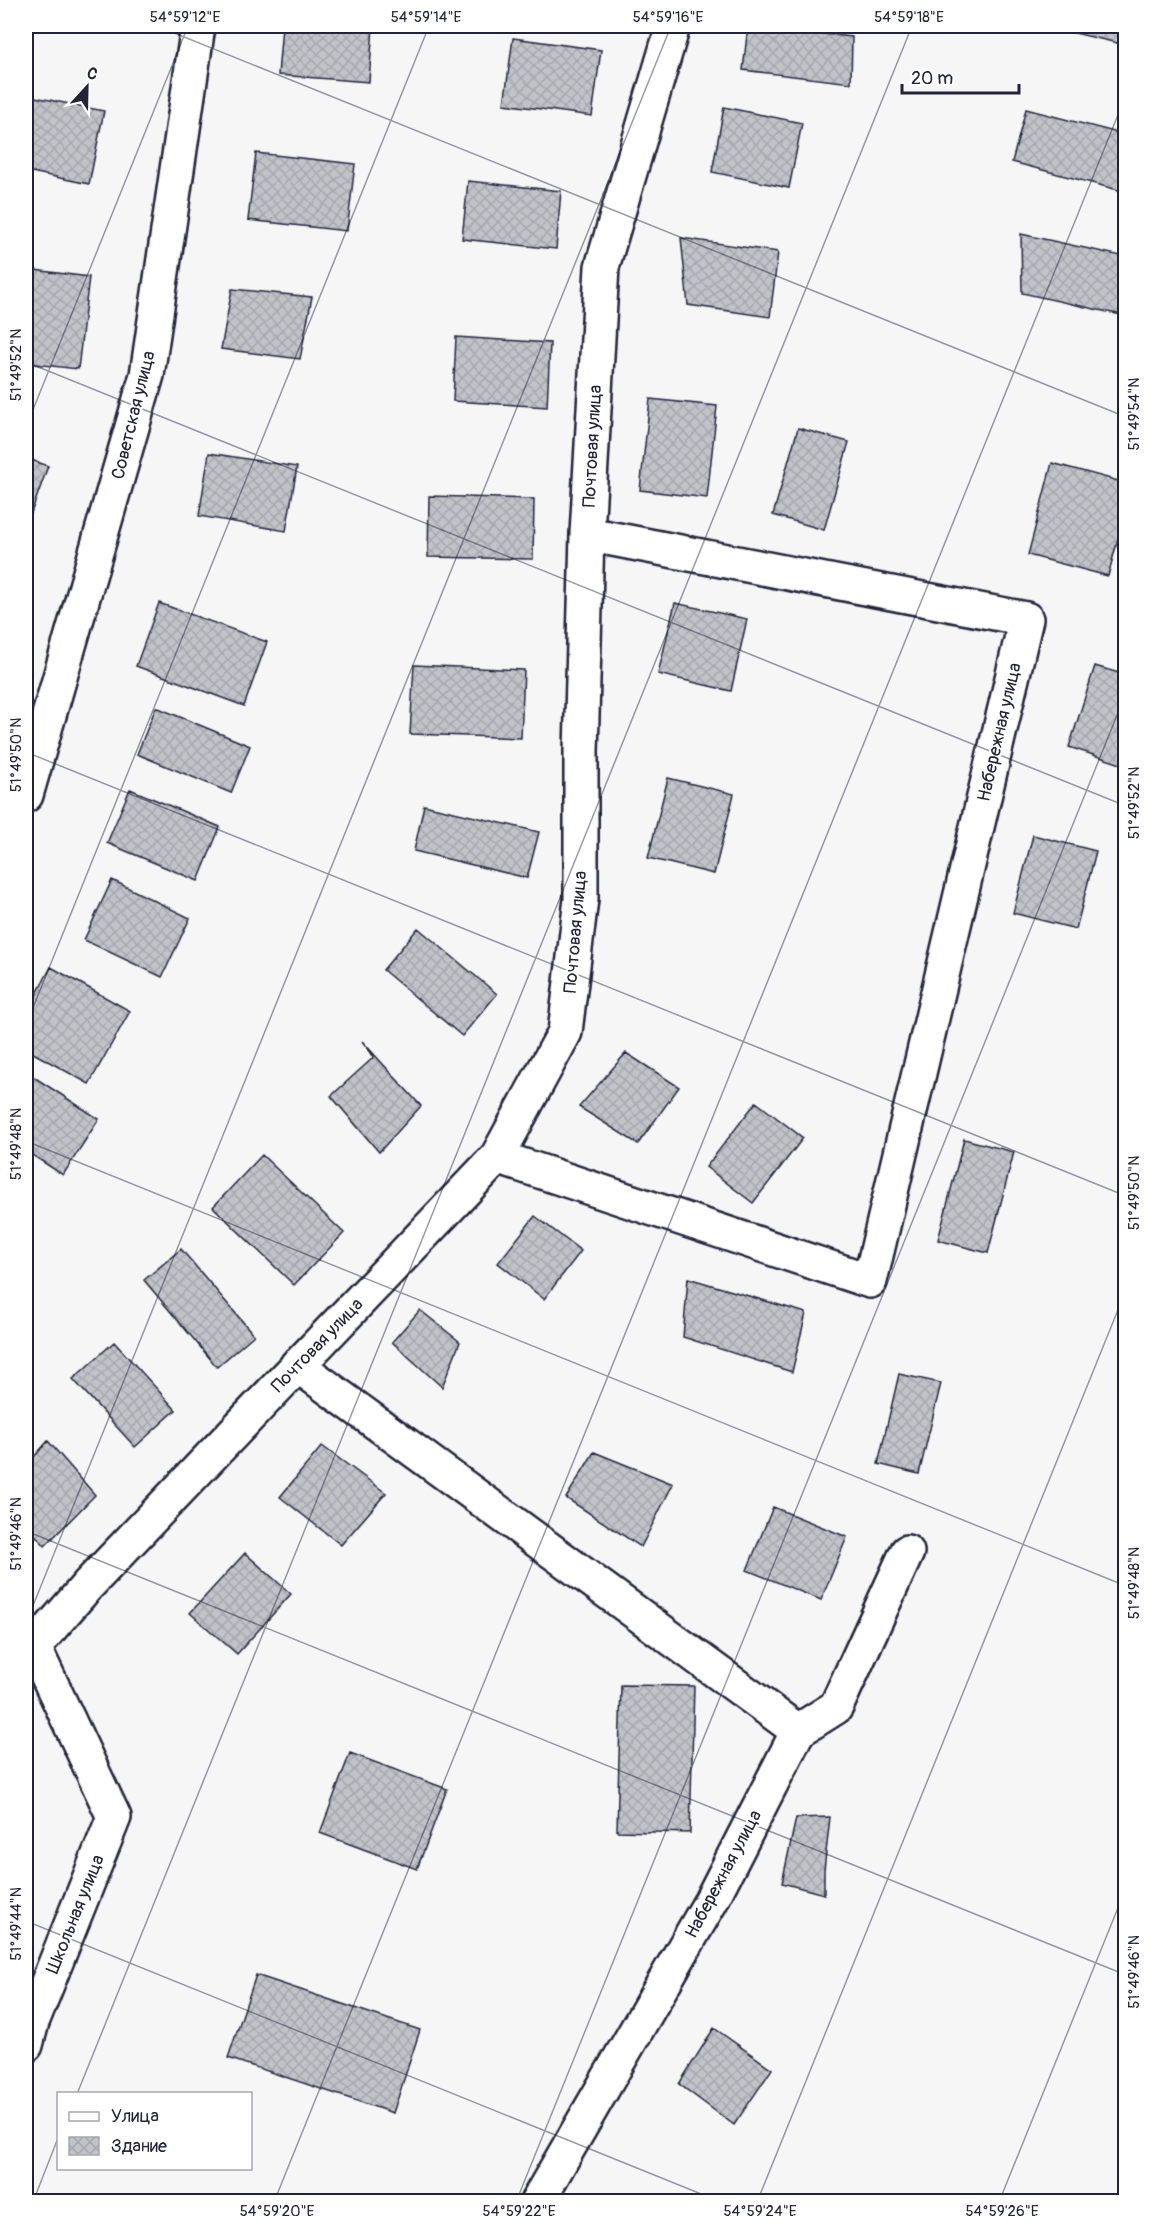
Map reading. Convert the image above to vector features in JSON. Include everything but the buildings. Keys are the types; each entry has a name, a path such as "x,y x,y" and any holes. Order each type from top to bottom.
{"street":[{"name":"Советская улица","path":"26,795 147,375 198,26"},
{"name":"Почтовая улица","path":"30,1641 88,1586 497,1156 565,1032 581,899 581,752 587,534 602,267 673,26"},
{"name":"Набережная улица","path":"497,1156 870,1281 1026,619 587,534"},
{"path":"297,1365 798,1731 836,1707 907,1552"},
{"name":"Школьная улица","path":"26,2045 32,2022 114,1817 30,1641"},
{"name":"Набережная улица","path":"537,2202 711,1901 798,1731"}]}
